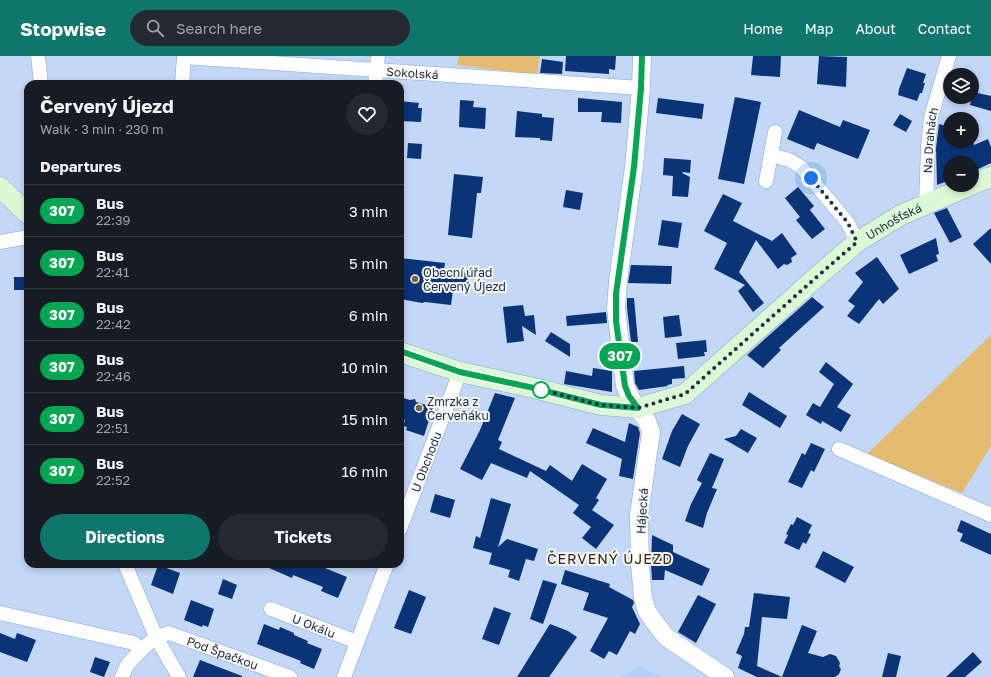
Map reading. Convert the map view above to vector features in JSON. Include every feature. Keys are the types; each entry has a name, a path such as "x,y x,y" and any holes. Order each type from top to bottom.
{"main road":[{"name":"Unhošťská","path":"979,182 991,177"},
{"path":"0,187 24,210"},
{"name":"Unhošťská","path":"404,353 460,372 534,388 601,405 638,408 685,394 857,242 901,214 954,192"}],"street":[{"path":"38,56 41,80"},
{"path":"182,80 184,56"},
{"name":"Sokolská","path":"184,56 377,63 641,88"},
{"name":"Hájecká","path":"642,56 641,88 634,167 618,281 616,308 625,386 629,396 647,421 651,432 639,515 640,566 643,598 647,612 666,637 725,677"},
{"name":"Na Drahách","path":"926,203 928,147 931,117 949,56"},
{"path":"375,80 377,63"},
{"path":"766,181 775,132"},
{"path":"771,155 789,160 801,167 848,223 857,242"},
{"path":"0,242 24,238"},
{"name":"U Obchodu","path":"404,519 460,372"},
{"path":"839,449 991,515"},
{"path":"127,568 156,637 179,677"},
{"path":"344,677 385,568"},
{"name":"U Okálu","path":"271,609 357,642"},
{"path":"0,614 134,643 140,651"},
{"name":"Pod Špačkou","path":"156,637 168,633 290,677"},
{"path":"122,677 127,665 156,637"}],"shaded area":[{"path":"459,56 540,56 537,75 457,65"},
{"path":"991,335 991,446 962,493 867,454"},
{"path":"640,667 663,677 619,677"}],"building":[{"path":"566,56 616,56 615,70 609,69 609,74 565,71"},
{"path":"753,56 781,56 780,77 751,75"},
{"path":"819,56 847,57 846,87 817,84"},
{"path":"542,59 563,62 562,74 540,73"},
{"path":"907,68 926,74 922,93 920,93 917,101 898,95"},
{"path":"979,93 991,96 991,111 970,105 979,104"},
{"path":"735,97 761,102 744,184 718,179"},
{"path":"578,98 622,102 621,123 601,122 602,112 578,112"},
{"path":"658,98 704,104 702,119 656,113"},
{"path":"460,100 474,101 473,107 486,108 485,129 459,127"},
{"path":"404,101 419,103 418,108 422,108 421,122 404,121"},
{"path":"799,110 840,127 843,120 870,130 858,159 817,143 814,150 787,139"},
{"path":"517,111 542,114 542,117 554,118 552,141 540,140 540,138 515,137"},
{"path":"900,114 912,121 906,132 893,125"},
{"path":"939,124 943,125 943,148 979,148 979,143 988,139 991,147 991,163 979,169 979,156 943,156 943,183 937,185 936,148"},
{"path":"408,143 422,144 421,159 407,158"},
{"path":"664,158 691,160 690,173 682,173 690,177 688,197 672,196 673,176 663,175"},
{"path":"454,174 483,177 481,193 477,193 472,238 448,235"},
{"path":"798,187 814,206 810,210 825,229 812,239 796,220 800,217 785,198"},
{"path":"566,190 583,193 580,210 563,207"},
{"path":"723,194 742,203 733,221 772,241 782,233 797,254 791,258 792,262 787,265 784,264 778,269 756,240 739,272 764,303 753,312 738,291 745,285 714,269 727,243 704,231"},
{"path":"947,208 962,237 950,243 934,213"},
{"path":"662,220 682,223 678,248 658,245"},
{"path":"991,228 991,264 973,244"},
{"path":"936,238 939,254 936,255 938,261 909,274 900,255"},
{"path":"877,257 899,289 883,304 879,299 859,324 847,316 855,306 848,301 863,282 855,273"},
{"path":"404,258 445,263 444,270 468,273 467,291 453,290 451,305 425,302 422,303 404,300"},
{"path":"631,265 672,266 671,284 628,283"},
{"path":"14,277 24,277 24,290 14,290"},
{"path":"812,297 824,307 779,348 781,350 763,368 747,355"},
{"path":"627,298 634,298 638,342 631,342"},
{"path":"523,305 525,316 534,315 536,335 522,326 524,341 507,343 503,307"},
{"path":"606,312 607,323 567,326 566,316"},
{"path":"679,315 682,336 665,338 663,317"},
{"path":"551,332 570,344 570,357 545,341"},
{"path":"706,340 707,352 704,352 705,356 678,359 676,343"},
{"path":"826,362 853,384 837,407 851,415 841,432 822,421 821,424 806,415 813,403 820,407 834,384 819,372"},
{"path":"684,366 685,378 672,379 672,384 667,385 668,386 639,390 635,383 634,371"},
{"path":"593,368 612,371 612,392 564,384 566,371 592,376"},
{"path":"749,392 787,416 780,428 742,405"},
{"path":"495,393 515,398 498,440 502,442 499,449 546,471 550,465 572,481 582,464 607,479 596,498 599,500 592,510 614,525 596,549 582,538 591,527 573,513 579,505 530,471 527,478 491,463 482,480 460,469 480,430"},
{"path":"404,398 410,400 415,399 416,402 433,407 424,436 406,430 407,427 404,426"},
{"path":"682,414 700,424 688,446 680,467 662,459 672,431"},
{"path":"629,423 638,427 640,433 633,479 619,476 622,459 586,443 593,428 625,442"},
{"path":"741,429 757,438 748,453 724,439 736,436"},
{"path":"811,443 825,449 814,472 811,470 802,488 788,482 802,453 805,455"},
{"path":"710,453 724,459 712,488 717,489 707,513 703,528 685,521 691,504 702,483 697,480"},
{"path":"435,494 455,500 450,518 430,512"},
{"path":"491,498 511,504 498,547 507,539 538,549 534,561 526,559 519,581 508,577 510,570 489,564 492,553 473,548 476,536 480,538"},
{"path":"797,517 812,525 808,533 811,534 806,544 803,542 799,550 784,543 788,535 786,534 791,524 793,525"},
{"path":"961,520 991,534 991,555 960,541 963,534 957,531"},
{"path":"652,535 673,545 673,552 710,569 702,586 665,570 664,580 652,580"},
{"path":"823,551 854,567 845,583 815,567"},
{"path":"157,568 166,568 180,573 173,594 151,585"},
{"path":"269,568 325,568 347,577 338,598 321,591 323,587 293,575 292,578"},
{"path":"565,570 610,584 609,587 633,600 634,603 632,607 640,624 635,634 630,631 617,655 609,651 604,659 590,651 608,618 583,610 589,593 561,584"},
{"path":"223,579 237,585 232,599 218,594"},
{"path":"543,580 557,584 543,624 530,619"},
{"path":"409,590 426,597 411,634 394,628"},
{"path":"754,593 790,597 787,619 762,617 757,666 782,677 757,677 738,668 742,656 736,653 744,634 745,627 749,627"},
{"path":"698,595 716,604 696,643 678,632"},
{"path":"191,600 214,609 208,627 203,625 202,627 184,620"},
{"path":"494,607 511,613 499,645 482,639"},
{"path":"264,624 279,630 280,627 294,633 294,635 308,641 307,643 322,649 314,669 300,663 301,661 257,644"},
{"path":"550,624 568,631 577,637 549,677 517,677"},
{"path":"802,625 817,631 808,653 823,657 830,654 836,656 840,663 839,666 841,669 839,674 835,677 782,677"},
{"path":"0,633 15,639 17,633 36,640 27,662 0,652"},
{"path":"973,652 982,662 965,677 946,677"},
{"path":"888,653 901,656 896,677 882,677"},
{"path":"95,657 110,662 104,677 90,672"},
{"path":"200,660 242,676 242,677 193,677"}],"bus line":[{"name":"307","path":"404,352 460,372 534,388 601,405 638,408 629,396 625,386 616,321 616,308 618,281 634,167 641,88 642,56"}],"place":[{"name":"Obecní úřad Červený Újezd","path":"415,279"},
{"name":"Zmrzka z Červeňáku","path":"419,408"}],"district":[{"name":"ČERVENÝ ÚJEZD","path":"610,558"}],"route":[{"path":"541,390 534,388 601,405 638,408 685,394 857,242 848,223 811,178"}]}
